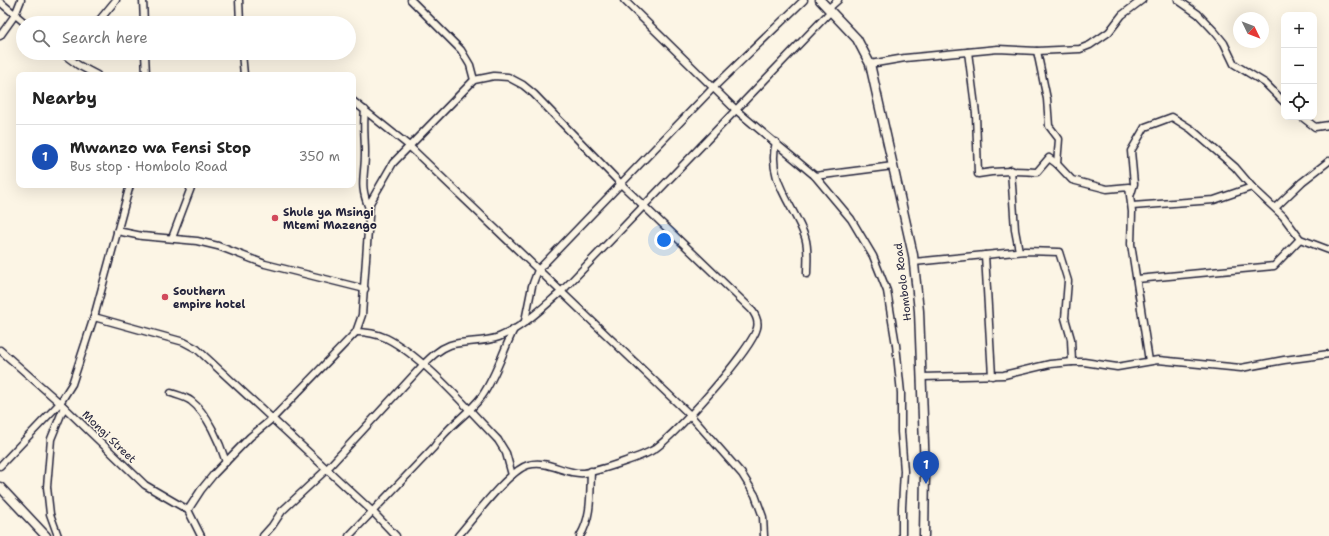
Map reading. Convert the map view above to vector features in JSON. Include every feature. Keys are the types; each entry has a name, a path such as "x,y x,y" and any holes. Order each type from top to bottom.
{"street":[{"path":"0,36 15,15 22,0"},
{"path":"103,16 116,0"},
{"path":"143,0 144,16"},
{"path":"239,0 240,16"},
{"path":"411,0 461,50 470,65 474,80"},
{"path":"624,0 736,110 815,176 851,219 879,267 887,291 896,345 901,393 901,432 904,471 902,536"},
{"path":"525,320 532,286 538,270 713,88 804,0"},
{"name":"Hombolo Road","path":"820,0 857,39 870,64 914,262 919,311 922,377 925,471 924,536"},
{"path":"263,536 282,511 327,469 423,365 439,351 450,345 497,338 514,328 561,292 736,110 838,0"},
{"path":"870,64 905,58 998,49 1037,51 1080,49 1090,45 1109,32 1122,15 1142,0"},
{"path":"1178,0 1198,14 1215,32 1224,44 1234,64 1265,83 1281,99"},
{"path":"0,2 15,15"},
{"path":"1037,51 1047,99 1048,126 1059,139 1057,164"},
{"path":"968,52 976,114 978,174 1011,170 1037,172 1049,158 1072,180 1106,189 1127,186 1131,195 1132,206 1131,244 1149,361"},
{"path":"76,60 93,72"},
{"path":"145,60 146,72"},
{"path":"243,60 244,72"},
{"path":"202,536 188,510 201,490 250,437 273,418 356,332 362,315 365,289 370,203 393,163 408,145 474,80 494,76 508,77 523,85 621,184 751,308 757,320 758,327 754,339 746,350 690,415 667,439 651,451 591,471 576,472 550,465 527,465 512,475 458,536"},
{"path":"356,103 408,145 690,415 742,474 755,495 763,517 764,536"},
{"path":"365,110 363,128 365,156 362,184 369,210"},
{"path":"1131,195 1134,184 1131,150 1145,127 1172,117 1191,129 1236,167 1252,187 1275,208 1292,227 1300,239 1329,250"},
{"path":"1306,120 1315,128 1329,125"},
{"path":"776,142 774,157 782,193 805,236 808,246 807,274"},
{"path":"1275,208 1302,182 1329,161"},
{"path":"815,176 893,166"},
{"path":"1011,170 1015,230 1019,251"},
{"path":"1132,206 1214,200 1252,187"},
{"path":"58,536 56,526 50,514 47,487 51,439 62,405 76,374 94,317 129,188"},
{"path":"172,238 191,188"},
{"path":"118,231 142,236 197,241 218,246 265,264 365,289"},
{"path":"1137,279 1274,266 1300,239"},
{"path":"914,262 1019,251 1059,252 1068,281 1065,318 1071,339 1072,362"},
{"path":"985,254 992,376"},
{"path":"94,317 184,342 197,349 273,418 373,512 396,536"},
{"path":"349,536 434,447 441,436 455,421 470,410 488,387 514,328"},
{"path":"356,332 377,334 387,339 423,365 470,410 498,440 506,453 512,475"},
{"name":"Mongi Street","path":"0,350 62,405 145,485 188,510"},
{"path":"922,377 1004,375 1050,364 1072,362 1084,362 1117,367 1149,361 1241,368 1329,354"},
{"path":"171,393 190,400 196,406 221,445 226,462"},
{"path":"0,466 62,405"},
{"path":"580,536 588,514 591,471"},
{"path":"0,488 46,536"}],"place":[{"name":"Shule ya Msingi Mtemi Mazengo","path":"275,218"},
{"name":"Southern empire hotel","path":"165,297"},
{"name":"Mwanzo wa Fensi Stop","path":"926,484"}]}
